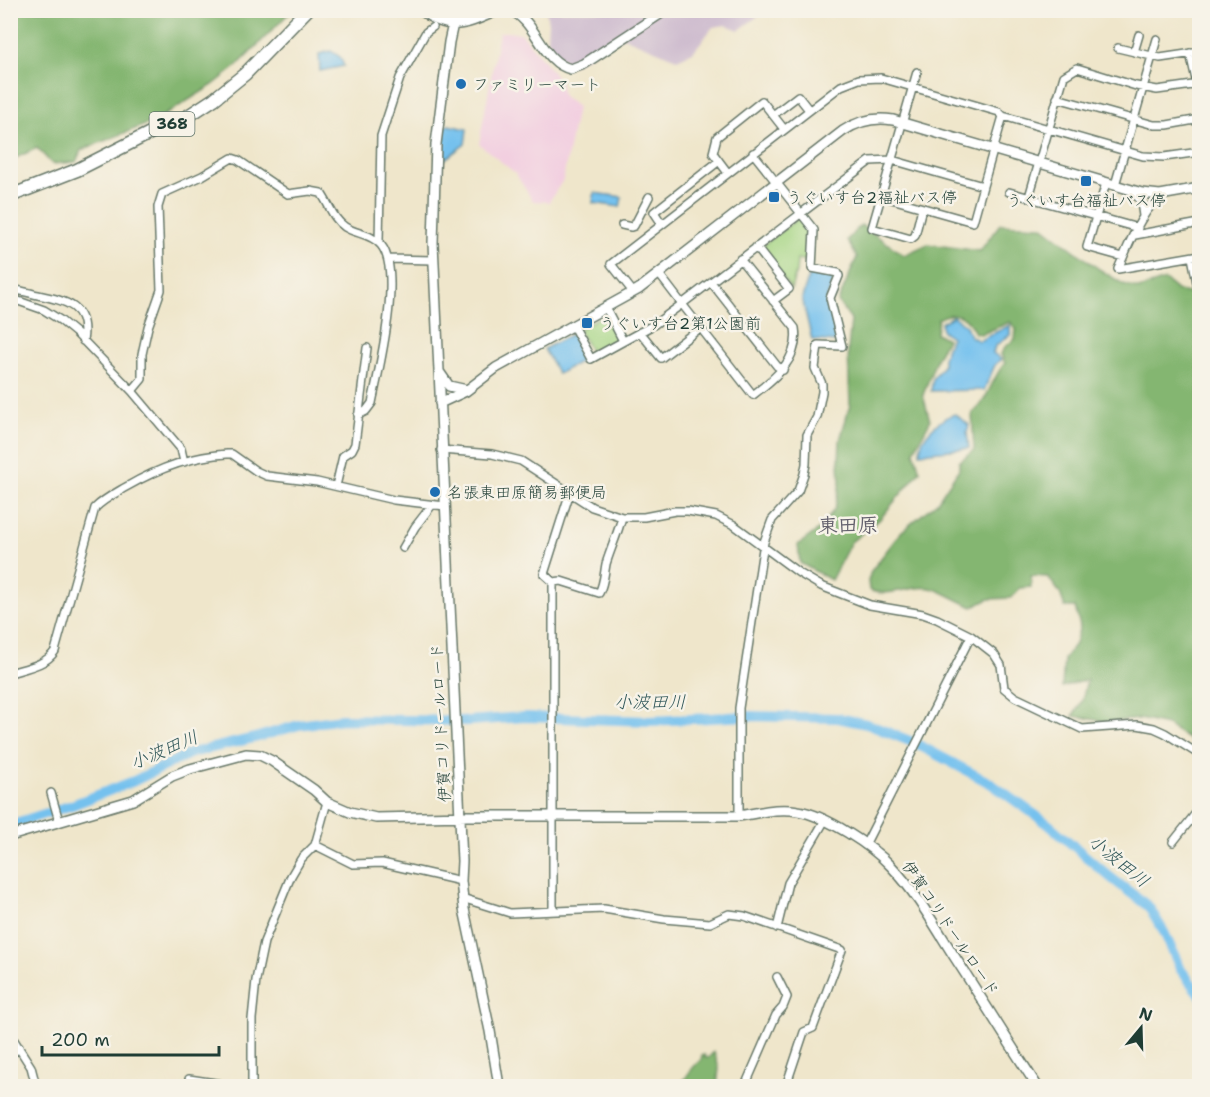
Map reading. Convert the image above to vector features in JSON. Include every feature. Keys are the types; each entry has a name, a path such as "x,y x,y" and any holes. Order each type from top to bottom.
{"highway":[{"name":"368","path":"10,196 77,170 185,118 214,99 245,74 307,10"}],"street":[{"path":"421,10 441,23 454,24 474,22 499,10"},
{"name":"伊賀コリドールロード","path":"456,10 449,42 436,144 433,260 460,818 739,816 772,810 796,810 825,820 890,864 944,939 1037,1086"},
{"path":"510,10 520,16 556,61 571,69 594,58 666,10"},
{"path":"358,415 362,415 369,409 373,398 390,305 388,259 379,242 381,136 400,78 426,32 433,27"},
{"path":"1134,52 1139,35"},
{"path":"1123,257 1087,247 1096,216 1125,151 1157,39"},
{"path":"1118,48 1151,57 1166,58 1200,52"},
{"path":"1190,53 1200,98"},
{"path":"1029,197 1064,76 1077,68 1143,87 1162,90 1198,84"},
{"path":"917,72 872,228 909,239 913,237 922,208"},
{"path":"633,292 611,264 841,86 859,79 881,78 1143,156 1164,158 1200,152"},
{"path":"773,115 798,96 809,110"},
{"path":"1057,98 1154,125 1200,119"},
{"path":"728,172 712,153 717,137 762,101 784,129"},
{"path":"881,196 973,222 1003,116"},
{"path":"440,403 470,388 496,368 633,292 853,125 867,120 883,119 902,123 1131,190 1167,194 1200,188"},
{"path":"739,816 739,708 763,548 772,520 797,494 804,474 807,435 817,417 822,392 822,384 815,368 818,345 842,346 830,298 839,276 838,273 812,268 814,230 753,153"},
{"path":"132,391 142,379 142,354 148,327 161,290 158,207 162,194 202,176 232,158 288,194 310,191 321,194 335,218 342,225 379,242"},
{"path":"573,326 591,359 640,332 682,304 867,162 877,159 892,160 983,186"},
{"path":"654,212 719,161"},
{"path":"1131,190 1141,202 1143,216"},
{"path":"1009,192 1096,216 1136,232 1200,223"},
{"path":"1167,194 1153,202 1143,216 1118,269 1196,256 1198,288"},
{"path":"622,225 634,226 648,200 662,224"},
{"path":"756,247 789,289 773,300"},
{"path":"388,259 433,260"},
{"path":"659,274 753,395 783,370 797,341 795,328 740,259"},
{"path":"711,282 777,366 783,370"},
{"path":"10,290 69,303 78,310 83,319 86,328 83,341"},
{"path":"10,298 44,310 60,320 83,341 132,391 181,449 184,462"},
{"path":"606,308 623,341"},
{"path":"640,332 661,358 700,328"},
{"path":"336,486 343,456 352,450 355,444 367,348"},
{"path":"439,371 449,386 463,390 470,388"},
{"path":"441,450 508,457 527,464 598,510 622,517 648,517 675,511 708,514 734,525 799,573 842,595 885,609 938,619 972,636 985,645 998,660 1003,670 1004,687 1015,697 1082,729 1127,726 1154,728 1200,755"},
{"path":"10,673 42,663 56,651 95,508 108,497 153,471 221,454 232,454 262,475 336,486 394,500 445,507"},
{"path":"553,911 553,582 544,574 570,492"},
{"path":"403,548 432,505"},
{"path":"553,582 561,581 599,593 604,584 607,564 622,517"},
{"path":"865,845 972,636"},
{"path":"10,836 59,818 133,800 172,776 190,768 246,754 260,755 272,761 307,784 327,802 350,812 376,819 460,818 462,898 499,1086"},
{"path":"51,793 59,818"},
{"path":"252,1086 252,1019 256,980 264,942 291,876 301,859 315,845 327,802"},
{"path":"1173,842 1200,808"},
{"path":"777,928 788,884 825,820"},
{"path":"315,845 353,864 382,863 461,881"},
{"path":"462,898 510,913 611,910 664,920 710,923 729,914 744,916 842,950 813,1028 804,1032 800,1040 786,1086"},
{"path":"745,1086 776,1015 783,1007 787,997 777,977"},
{"path":"10,1034 31,1067 36,1086"},
{"path":"10,1056 19,1047"},
{"path":"189,1079 235,1086"}],"shaded area":[{"path":"546,11 765,11 739,30 726,25 713,27 693,52 677,59 623,37 573,65 558,56 547,38"},
{"path":"499,33 521,33 560,81 562,95 577,107 563,180 549,202 533,201 515,173 479,144"}],"green space":[{"path":"11,10 291,11 236,67 213,85 155,121 81,150 76,162 52,164 37,148 11,160"},
{"path":"797,219 802,219 811,231 810,263 806,260 797,260 791,289 761,251 762,246"},
{"path":"1000,224 1042,226 1123,284 1139,289 1165,280 1178,291 1199,295 1199,746 1167,725 1140,719 1108,722 1073,716 1082,701 1087,680 1062,687 1064,659 1075,644 1080,626 1075,607 1065,607 1060,593 1048,577 1031,576 1031,587 1020,588 1011,598 989,599 973,607 934,589 918,588 885,593 869,590 868,581 871,571 901,532 937,502 959,469 959,462 974,450 972,413 986,396 996,375 1005,363 1001,354 1005,347 1015,339 1016,329 1010,322 982,334 975,333 965,318 960,316 950,315 938,319 936,333 947,339 937,357 923,395 930,421 914,451 920,471 879,520 851,542 831,580 800,563 798,545 822,527 835,508 840,483 840,440 850,405 848,350 851,320 838,302 857,257 847,240 861,225 904,255 928,244 980,251"},
{"path":"605,314 619,338 618,341 595,353 591,352 579,331 580,328"},
{"path":"714,1052 719,1068 717,1086 679,1086 701,1060 702,1055 708,1058"}],"water":[{"path":"331,51 340,57 344,66 320,71 319,54"},
{"path":"448,125 467,129 465,144 445,159 442,157 445,127"},
{"path":"594,193 622,197 620,207 593,203"},
{"path":"810,272 832,276 834,279 827,298 837,342 812,340 802,298"},
{"path":"953,316 966,326 970,336 979,341 1010,325 1010,335 995,346 993,353 1001,359 995,365 984,390 931,391 933,378 943,366 943,358 951,337 942,331 941,323"},
{"path":"572,334 586,358 558,374 544,349"},
{"path":"955,414 969,425 967,432 969,448 920,453 923,440 932,429"}],"waterway":[{"name":"小波田川","path":"10,825 72,805 134,781 191,753 299,725 342,719 468,721 525,717 651,721 748,716 838,718 867,724 915,743 990,783 1048,824 1149,907 1164,932 1181,970 1200,995"}],"place":[{"name":"ファミリーマート","path":"461,84"},
{"name":"うぐいす台福祉バス停","path":"1086,181"},
{"name":"うぐいす台2福祉バス停","path":"774,197"},
{"name":"うぐいす台2第1公園前","path":"587,323"},
{"name":"名張東田原簡易郵便局","path":"435,492"}],"district":[{"name":"東田原","path":"848,525"}]}
